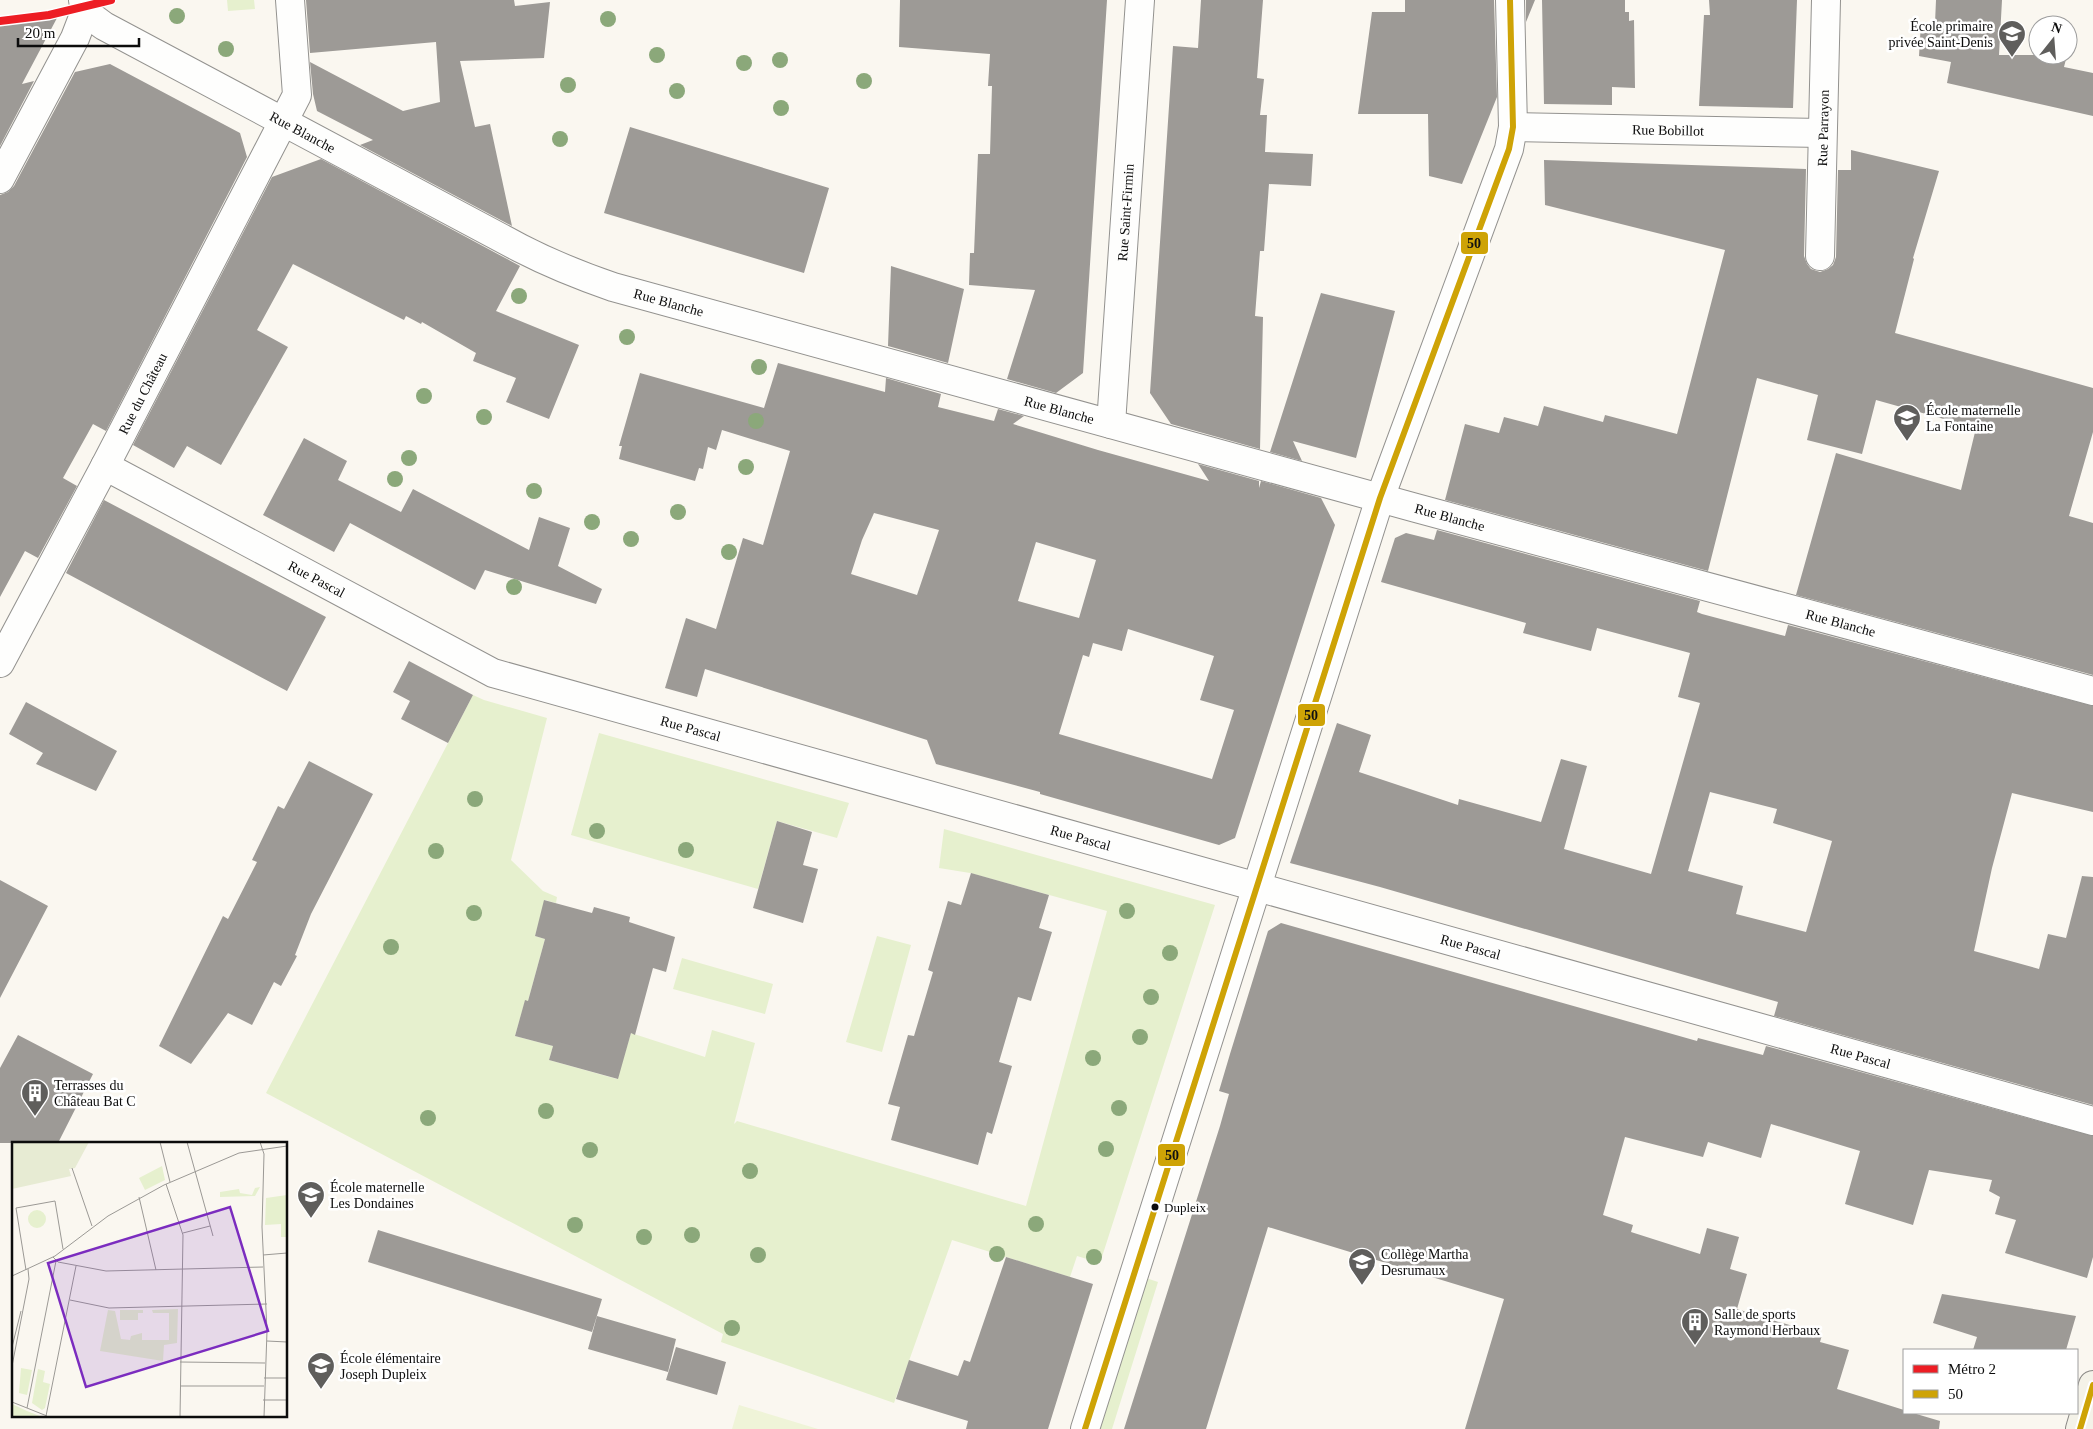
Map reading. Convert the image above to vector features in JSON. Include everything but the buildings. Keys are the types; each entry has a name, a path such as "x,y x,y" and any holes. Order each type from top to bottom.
{"street":[{"name":"Rue du Château","path":"0,663 105,466 297,95 290,0"},
{"name":"Rue Saint-Firmin","path":"1111,424 1140,0"},
{"path":"1084,1429 1258,888 1380,498 1509,149 1513,127 1510,0"},
{"name":"Rue Parrayon","path":"1820,256 1826,0"},
{"name":"Rue Blanche","path":"84,6 104,26 520,248 582,277 1380,498 2093,690"},
{"path":"0,179 76,38 84,6"},
{"name":"Rue Bobillot","path":"1513,127 1822,133"},
{"name":"Rue Pascal","path":"105,466 493,674 2093,1121"},
{"path":"2080,1429 2093,1385"}],"green space":[{"path":"227,0 254,0 255,9 228,11"},
{"path":"473,695 484,700 547,718 511,860 543,891 557,897 556,903 545,900 535,936 545,939 528,1001 525,1001 515,1036 553,1046 549,1060 617,1079 631,1033 705,1057 712,1030 755,1043 734,1124 737,1121 1026,1206 1107,911 970,873 939,868 944,829 1215,905 1100,1263 1077,1256 1070,1277 952,1240 894,1403 721,1342 723,1334 266,1093"},
{"path":"599,733 849,803 837,838 777,821 758,889 571,835"},
{"path":"877,936 911,945 882,1052 846,1042"},
{"path":"682,958 773,984 765,1014 673,989"},
{"path":"1146,1278 1158,1282 1112,1429 1099,1429"},
{"path":"739,1405 818,1429 732,1429"}],"metro line":[{"name":"2","path":"0,21 49,15 111,0"}],"transit line":[{"name":"50","path":"1085,1429 1380,498 1509,149 1513,127 1510,0"},
{"name":"50","path":"2080,1429 2093,1385"}],"place":[{"name":"École primaire privée Saint-Denis","path":"2012,58"},
{"name":"École maternelle La Fontaine","path":"1907,442"},
{"name":"Terrasses du Château Bat C","path":"35,1117"},
{"name":"Dupleix","path":"1155,1207"},
{"name":"École maternelle Les Dondaines","path":"311,1219"},
{"name":"Collège Martha Desrumaux","path":"1362,1286"},
{"name":"Salle de sports Raymond Herbaux","path":"1695,1346"},
{"name":"École élémentaire Joseph Dupleix","path":"321,1390"}]}
